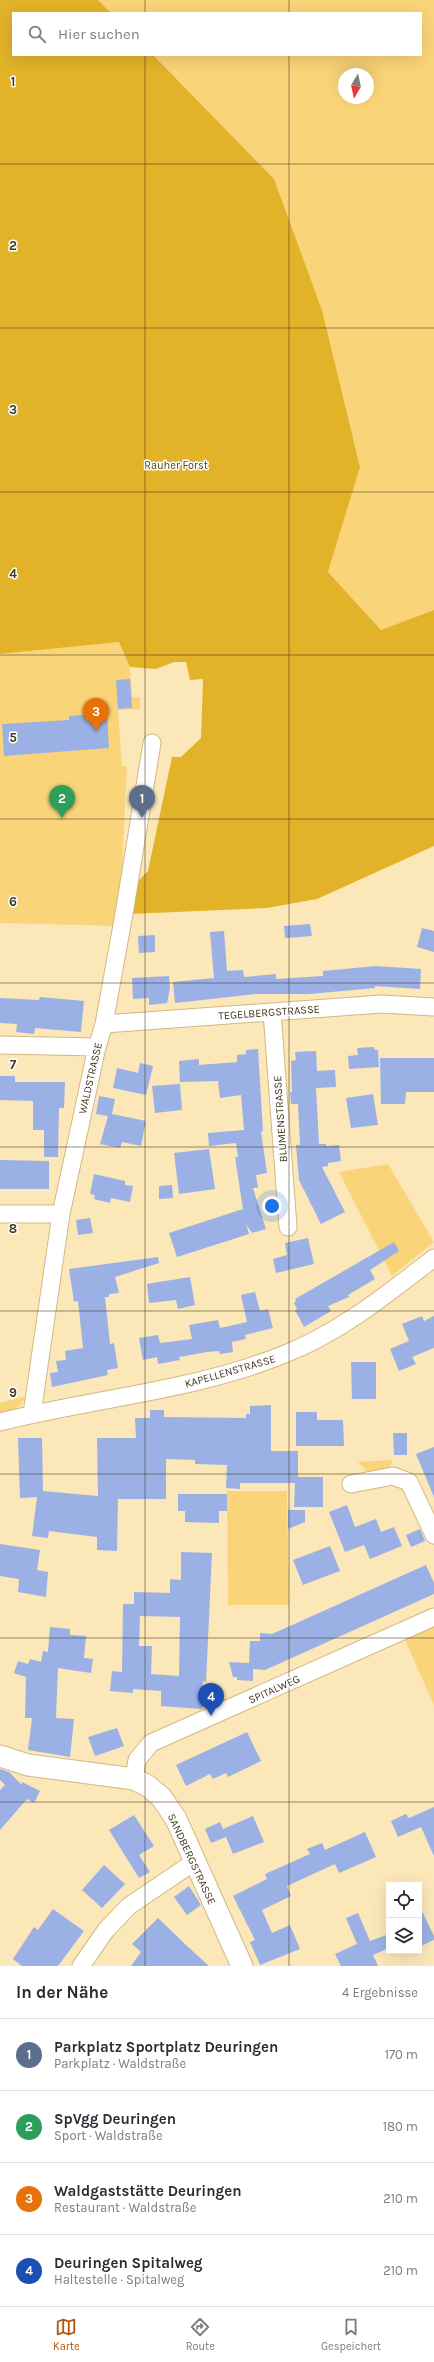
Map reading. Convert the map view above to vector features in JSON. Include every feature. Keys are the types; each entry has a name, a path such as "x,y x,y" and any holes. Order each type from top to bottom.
{"street":[{"name":"WALDSTRASSE","path":"32,1414 61,1214 97,1047 104,1024 152,743"},
{"name":"TEGELBERGSTRASSE","path":"104,1024 382,1004 434,1007"},
{"name":"BLUMENSTRASSE","path":"272,1012 288,1227"},
{"path":"0,1045 97,1047"},
{"path":"0,1214 61,1214"},
{"name":"KAPELLENSTRASSE","path":"0,1425 32,1414 179,1386 285,1354 367,1310 434,1258"},
{"path":"351,1484 393,1476 409,1482 434,1534"},
{"name":"SPITALWEG","path":"134,1779 137,1760 151,1743 434,1617"},
{"name":"SANDBERGSTRASSE","path":"0,1756 28,1765 134,1779 148,1786 160,1797 176,1819 242,1966"},
{"path":"80,1966 106,1930 129,1906 194,1862"}],"shaded area":[{"path":"98,0 434,0 434,610 381,630 328,572 360,467 322,310 274,179 154,56 422,56 422,12 110,12"},
{"path":"119,642 130,667 132,697 140,697 140,709 118,710 122,766 127,766 122,869 126,869 117,926 0,923 0,654"},
{"path":"388,1164 434,1242 392,1276 339,1172"},
{"path":"26,1396 20,1406 0,1415 0,1403"},
{"path":"392,1460 388,1469 369,1473 358,1462"},
{"path":"227,1491 287,1491 289,1605 228,1605"},
{"path":"434,1617 434,1705 401,1631"}],"green space":[{"name":"Rauher Forst","path":"0,0 98,0 110,12 12,12 12,56 154,56 274,179 322,310 360,467 328,572 381,630 434,610 434,846 317,899 267,908 129,914 134,885 148,871 172,757 181,757 201,738 203,679 190,680 186,662 174,662 156,669 130,667 119,642 0,654"}],"building":[{"path":"130,679 132,708 118,709 116,680"},
{"path":"107,713 109,748 4,756 2,724 69,720 69,716"},
{"path":"310,924 312,936 285,938 284,926"},
{"path":"422,928 434,931 434,952 417,947"},
{"path":"224,931 227,971 243,970 244,977 276,974 276,979 323,976 323,971 376,966 421,969 420,989 375,986 375,988 310,994 256,994 175,1003 173,982 214,978 210,932"},
{"path":"155,935 155,952 139,953 138,936"},
{"path":"169,976 170,988 167,1003 149,1005 149,998 133,999 132,978"},
{"path":"40,997 84,1001 81,1032 35,1028 34,1034 16,1032 17,1024 0,1023 0,998 39,1000"},
{"path":"374,1047 375,1050 378,1050 379,1067 349,1069 348,1056 358,1055 357,1048"},
{"path":"258,1049 263,1131 261,1132 267,1173 256,1175 258,1188 253,1188 266,1229 252,1233 246,1224 249,1234 177,1257 169,1233 243,1209 235,1157 238,1157 236,1143 209,1146 208,1133 244,1130 241,1095 220,1098 218,1081 180,1082 179,1061 199,1059 199,1065 237,1062 237,1055 246,1054 246,1050"},
{"path":"316,1051 317,1071 335,1070 336,1087 316,1088 319,1144 326,1144 326,1146 339,1145 341,1161 328,1163 328,1166 322,1167 345,1212 321,1224 299,1180 296,1145 300,1145 298,1104 291,1104 290,1092 292,1092 291,1061 296,1060 295,1052"},
{"path":"380,1058 434,1058 434,1092 406,1092 405,1104 381,1104"},
{"path":"140,1063 153,1066 146,1095 113,1088 117,1068 138,1073"},
{"path":"0,1076 15,1076 15,1082 65,1082 64,1108 59,1108 58,1157 44,1157 44,1130 33,1130 33,1101 0,1100"},
{"path":"180,1084 182,1110 155,1113 152,1086"},
{"path":"373,1094 378,1125 351,1128 346,1098"},
{"path":"99,1096 115,1099 112,1114 146,1121 141,1146 122,1142 120,1148 100,1144 108,1116 96,1114"},
{"path":"209,1149 215,1189 179,1194 174,1153"},
{"path":"0,1160 49,1161 49,1189 0,1189"},
{"path":"94,1174 125,1181 125,1185 133,1186 130,1202 111,1198 110,1203 94,1199 95,1195 90,1194"},
{"path":"172,1185 173,1198 159,1199 159,1186"},
{"path":"90,1218 93,1233 78,1235 76,1220"},
{"path":"308,1238 314,1264 276,1273 273,1259 287,1255 285,1243"},
{"path":"394,1242 399,1251 370,1270 375,1279 348,1295 349,1297 328,1306 331,1311 304,1327 295,1310 297,1309 294,1303 296,1301 295,1299"},
{"path":"158,1257 159,1263 115,1277 119,1293 109,1294 109,1297 105,1297 110,1344 114,1343 118,1368 107,1370 108,1375 52,1387 50,1373 58,1372 56,1361 66,1360 65,1351 83,1348 78,1301 74,1302 69,1269"},
{"path":"190,1277 195,1305 178,1309 176,1300 149,1303 147,1284"},
{"path":"255,1292 260,1311 268,1309 273,1328 245,1335 246,1339 232,1342 233,1352 220,1354 219,1351 207,1352 179,1357 180,1360 158,1364 157,1357 143,1360 139,1338 158,1335 160,1343 192,1339 189,1325 218,1320 220,1328 247,1322 241,1295"},
{"path":"422,1316 424,1321 434,1316 434,1348 412,1357 416,1364 399,1371 390,1349 409,1341 402,1324"},
{"path":"351,1362 376,1362 376,1399 352,1399"},
{"path":"271,1405 271,1451 298,1451 298,1477 323,1477 323,1507 294,1507 295,1483 240,1483 240,1489 226,1488 227,1465 195,1464 195,1460 166,1459 166,1499 118,1499 117,1551 97,1550 97,1537 49,1531 48,1538 32,1536 37,1497 20,1498 18,1438 42,1438 43,1491 98,1496 97,1438 136,1438 135,1418 150,1418 150,1410 164,1410 164,1417 246,1418 246,1414 250,1414 250,1406"},
{"path":"296,1412 317,1412 317,1420 343,1420 344,1446 296,1446"},
{"path":"393,1433 407,1433 407,1455 394,1455"},
{"path":"434,1447 434,1497 416,1454"},
{"path":"178,1494 227,1494 227,1511 219,1511 219,1523 185,1522 185,1511 178,1511"},
{"path":"347,1505 355,1527 376,1519 381,1532 394,1527 402,1546 370,1559 364,1545 345,1552 329,1512"},
{"path":"288,1510 305,1510 305,1522 288,1529"},
{"path":"420,1529 425,1541 411,1547 406,1535"},
{"path":"0,1544 40,1550 37,1570 48,1572 46,1597 18,1592 19,1579 0,1576"},
{"path":"330,1546 340,1571 303,1585 293,1560"},
{"path":"181,1552 212,1553 206,1682 203,1681 202,1709 161,1706 161,1691 133,1689 133,1693 110,1691 112,1671 122,1672 123,1604 134,1604 134,1592 170,1593 170,1579 181,1580","holes":["140,1616 180,1617 179,1676 151,1674 152,1646 139,1646"]},
{"path":"426,1565 434,1583 434,1594 265,1670 253,1669 253,1681 237,1680 237,1677 233,1677 229,1662 249,1663 250,1641 260,1641 260,1633 272,1634"},
{"path":"50,1627 70,1629 70,1635 86,1636 84,1658 93,1659 91,1673 58,1668 56,1718 74,1719 70,1757 28,1750 32,1718 25,1718 26,1677 14,1673 18,1661 28,1664 30,1659 41,1662 43,1651 48,1652"},
{"path":"117,1728 124,1746 95,1756 88,1737"},
{"path":"247,1732 261,1761 228,1777 226,1773 213,1779 210,1774 186,1786 176,1765"},
{"path":"0,1769 9,1772 22,1785 22,1782 40,1791 34,1803 27,1799 0,1830 0,1790 5,1785 0,1780"},
{"path":"434,1807 434,1856 421,1827 398,1837 391,1821 406,1814 409,1818"},
{"path":"134,1815 154,1846 139,1855 150,1872 139,1878 109,1830"},
{"path":"253,1816 264,1842 233,1854 226,1837 211,1843 205,1829 220,1822 223,1829"},
{"path":"365,1832 376,1857 339,1873 335,1864 287,1886 291,1896 262,1910 272,1933 290,1925 300,1949 260,1965 250,1942 255,1940 233,1896 267,1879 265,1874 310,1854 307,1849 322,1843 325,1850"},
{"path":"104,1865 125,1884 102,1908 82,1890"},
{"path":"189,1886 201,1905 187,1915 174,1897"},
{"path":"53,1909 84,1931 58,1966 22,1966 13,1959 34,1927 38,1930"},
{"path":"422,1911 434,1936 434,1940 422,1946"},
{"path":"358,1913 370,1941 386,1935 386,1949 373,1955 378,1966 341,1966 335,1954 357,1944 346,1918"},
{"path":"158,1918 209,1966 131,1966 141,1952 132,1944"}],"place":[{"name":"Waldgaststätte Deuringen","path":"96,731"},
{"name":"SpVgg Deuringen","path":"62,818"},
{"name":"Parkplatz Sportplatz Deuringen","path":"142,818"},
{"name":"Deuringen Spitalweg","path":"211,1716"}]}
